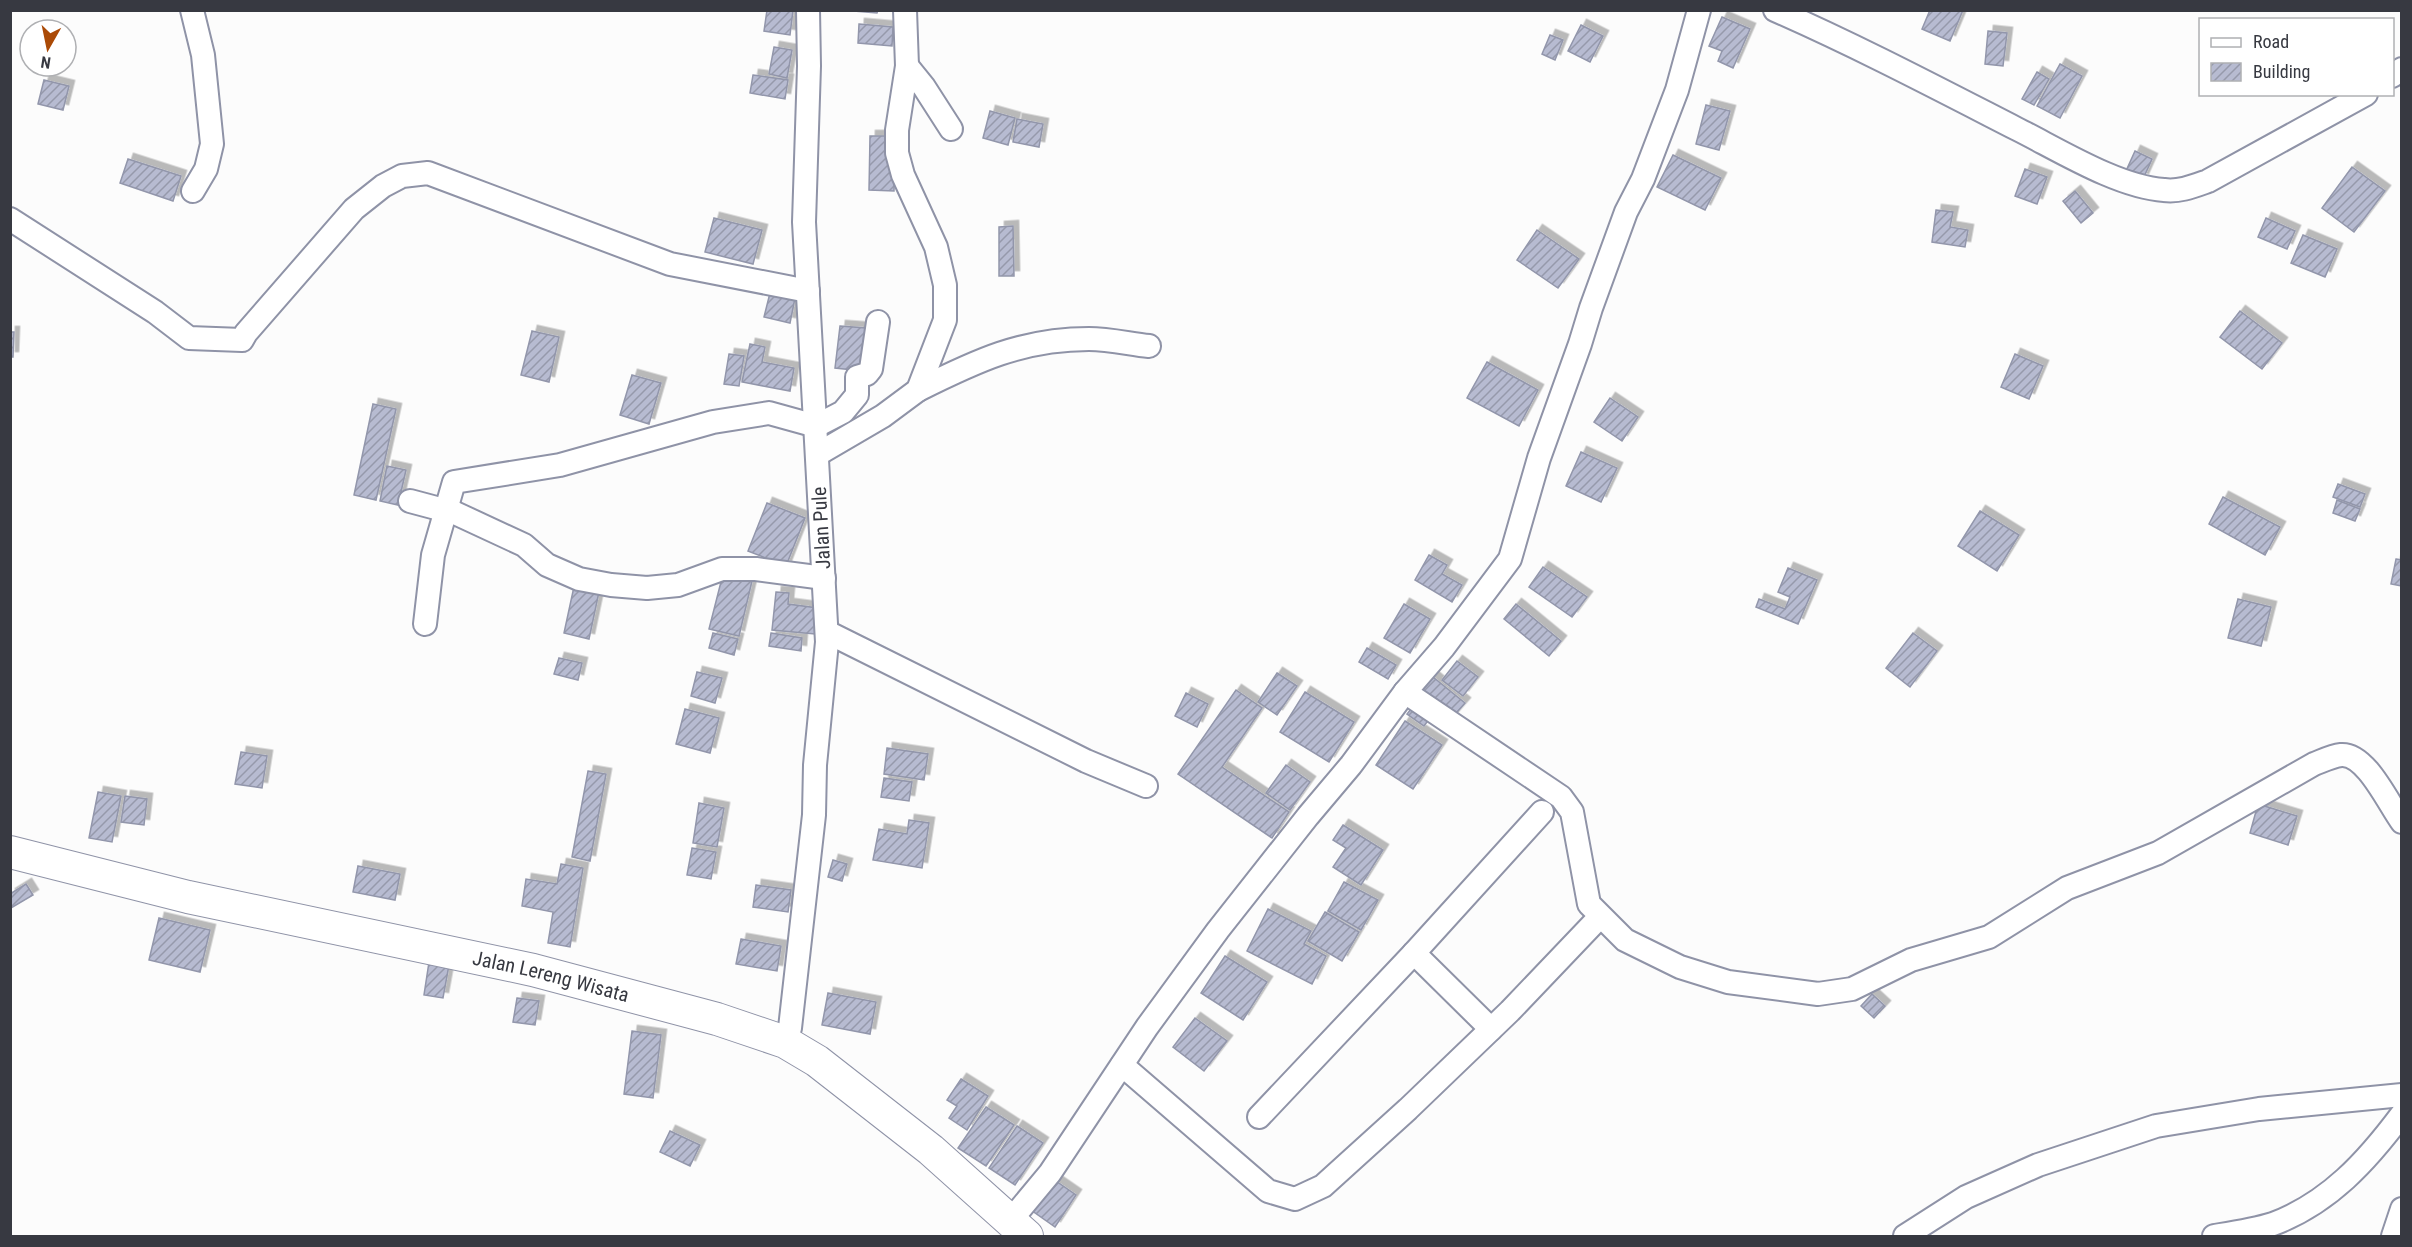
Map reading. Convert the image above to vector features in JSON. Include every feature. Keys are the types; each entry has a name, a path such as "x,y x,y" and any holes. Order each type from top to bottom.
{"main road":[{"name":"Jalan Lereng Wisata","path":"10,852 188,897 533,970 717,1019 785,1042 817,1061 931,1150 1019,1228"}],"street":[{"path":"192,10 203,55 212,144 206,169 193,191"},
{"name":"Jalan Pule","path":"785,1042 790,1028 805,909 827,632 804,222 809,66 808,10"},
{"path":"905,10 907,66 897,130 897,153 903,175 936,247 945,285 945,320 918,390"},
{"path":"1019,1228 1050,1173 1122,1065 1218,930 1351,765 1405,692 1444,647 1510,559 1539,458 1626,212 1643,179 1677,90 1699,10"},
{"path":"1775,10 1923,81 2078,160 2131,183 2164,190 2188,189 2208,181 2362,96"},
{"path":"907,66 924,87 951,129"},
{"path":"10,219 155,312 189,338 242,340 354,209 383,186 402,176 428,174 670,264 808,291"},
{"path":"425,624 433,555 454,482 560,465 713,422 769,413 816,426 843,412 857,395 857,377 867,374 871,369 878,322"},
{"path":"818,454 883,416 918,390 988,356 1031,344 1090,339 1149,346"},
{"path":"410,501 445,510 524,545 547,566 579,579 611,585 647,588 678,585 722,569 756,569 824,578"},
{"path":"827,632 1086,761 1146,786"},
{"path":"1405,692 1561,797 1572,812 1589,904 1625,940 1680,968 1728,982 1776,990 1818,994 1852,989 1911,960 1989,937 2067,888 2158,853 2314,764 2335,756 2354,757 2364,764 2402,822"},
{"path":"1259,1117 1414,953 1542,812"},
{"path":"1122,1065 1268,1191 1295,1199 1323,1186 1491,1029 1593,924"},
{"path":"1414,953 1491,1029"},
{"path":"1905,1236 1966,1197 2038,1165 2156,1126 2259,1109 2402,1095"},
{"path":"2214,1236 2272,1224 2310,1207 2340,1185 2378,1146 2402,1114"},
{"path":"2393,1236 2402,1209"}],"building":[{"path":"767,10 793,10 790,35 764,31"},
{"path":"841,10 878,10 877,13"},
{"path":"1930,10 1963,10 1950,41 1922,29"},
{"path":"1722,17 1750,29 1733,68 1718,61 1722,51 1709,46"},
{"path":"859,24 893,27 892,46 858,43"},
{"path":"1581,25 1603,36 1590,62 1568,51"},
{"path":"1988,31 2007,33 2003,66 1985,64"},
{"path":"1550,35 1563,40 1555,60 1542,54"},
{"path":"774,47 792,50 787,78 769,74"},
{"path":"2060,64 2082,76 2060,118 2037,106"},
{"path":"2037,72 2049,79 2034,105 2022,99"},
{"path":"753,75 788,80 785,99 750,93"},
{"path":"44,80 69,86 63,110 38,104"},
{"path":"1706,105 1730,111 1719,150 1696,144"},
{"path":"990,111 1015,118 1008,145 983,138"},
{"path":"1017,119 1043,124 1039,147 1013,142"},
{"path":"870,136 895,136 894,191 869,190"},
{"path":"2135,151 2152,159 2143,179 2126,171"},
{"path":"1673,155 1721,178 1705,210 1657,187"},
{"path":"128,159 181,176 173,201 120,183"},
{"path":"2352,167 2385,191 2354,232 2322,208"},
{"path":"2025,169 2047,177 2037,204 2015,196"},
{"path":"2075,191 2093,213 2081,223 2063,201"},
{"path":"1936,210 1953,212 1950,227 1968,230 1965,247 1932,242"},
{"path":"714,218 762,230 753,264 705,252"},
{"path":"2266,218 2295,231 2287,249 2258,237"},
{"path":"1013,226 1014,276 999,276 999,227"},
{"path":"1537,230 1579,259 1558,288 1517,260"},
{"path":"2303,235 2337,249 2325,277 2291,263"},
{"path":"770,293 795,298 790,323 764,317"},
{"path":"2240,311 2282,343 2262,369 2220,337"},
{"path":"840,326 866,328 862,371 835,368"},
{"path":"532,331 559,337 549,382 521,375"},
{"path":"10,332 14,332 13,357 10,357"},
{"path":"750,344 765,347 762,362 794,368 790,391 742,382"},
{"path":"729,354 744,356 739,386 724,384"},
{"path":"2015,354 2043,366 2029,399 2001,387"},
{"path":"1487,362 1538,390 1519,426 1467,398"},
{"path":"632,375 661,383 649,424 620,415"},
{"path":"1610,398 1638,417 1622,441 1594,422"},
{"path":"373,404 396,409 376,500 354,495"},
{"path":"1581,452 1617,468 1601,502 1566,486"},
{"path":"387,466 406,470 398,505 380,501"},
{"path":"2338,484 2365,494 2360,507 2333,497"},
{"path":"2223,497 2280,527 2265,555 2209,524"},
{"path":"2337,500 2360,509 2355,521 2333,513"},
{"path":"767,503 805,518 786,566 748,551"},
{"path":"1980,511 2019,535 1997,571 1958,546"},
{"path":"1429,555 1447,565 1442,574 1462,585 1452,602 1415,580"},
{"path":"2396,559 2402,560 2402,586 2391,584"},
{"path":"1543,567 1587,597 1572,617 1529,587"},
{"path":"1788,568 1817,580 1798,624 1756,607 1759,599 1785,609 1790,597 1778,592"},
{"path":"723,574 752,581 739,636 709,629"},
{"path":"575,582 600,587 589,639 564,633"},
{"path":"776,592 789,593 788,604 818,608 815,634 772,630"},
{"path":"2238,599 2271,607 2261,646 2228,638"},
{"path":"1404,604 1430,619 1410,653 1384,638"},
{"path":"1516,604 1561,641 1549,656 1504,619"},
{"path":"713,633 738,639 734,655 709,648"},
{"path":"771,633 802,638 801,651 769,646"},
{"path":"1913,633 1937,651 1910,687 1886,668"},
{"path":"1367,648 1396,665 1388,679 1359,662"},
{"path":"559,658 582,663 578,680 554,674"},
{"path":"1457,661 1478,677 1463,696 1442,680"},
{"path":"697,672 722,678 715,703 691,696"},
{"path":"1277,673 1297,686 1277,715 1258,702"},
{"path":"1433,677 1465,703 1452,718 1421,692"},
{"path":"1236,690 1262,708 1222,767 1289,812 1272,838 1178,774"},
{"path":"1305,692 1354,722 1329,762 1280,732"},
{"path":"1186,693 1208,704 1197,727 1175,716"},
{"path":"1414,705 1430,718 1424,726 1407,714"},
{"path":"685,709 719,718 710,753 676,744"},
{"path":"1405,721 1442,745 1413,789 1376,765"},
{"path":"887,748 928,754 924,780 884,774"},
{"path":"241,752 267,756 262,788 235,784"},
{"path":"1286,765 1310,782 1290,810 1266,793"},
{"path":"588,771 606,774 590,861 572,857"},
{"path":"884,778 912,782 909,801 881,797"},
{"path":"98,792 121,796 112,842 89,838"},
{"path":"125,796 147,799 144,825 121,822"},
{"path":"699,803 724,808 717,847 693,843"},
{"path":"2258,804 2297,816 2288,845 2250,833"},
{"path":"909,820 929,823 922,868 873,860 879,829 907,834"},
{"path":"1343,825 1383,850 1361,885 1333,867 1346,848 1333,840"},
{"path":"692,848 716,852 711,879 687,875"},
{"path":"833,860 847,864 842,881 828,877"},
{"path":"561,864 583,868 570,947 548,943 553,912 522,906 526,879 557,884"},
{"path":"358,866 400,874 395,900 353,892"},
{"path":"1344,882 1378,900 1361,930 1328,911"},
{"path":"26,884 33,895 11,908 10,894"},
{"path":"756,885 791,890 788,912 753,907"},
{"path":"1268,909 1311,931 1304,944 1326,956 1312,984 1247,951"},
{"path":"1325,912 1359,932 1342,961 1308,941"},
{"path":"159,918 210,930 200,972 149,960"},
{"path":"741,939 781,946 777,971 736,964"},
{"path":"1225,956 1267,982 1243,1020 1201,993"},
{"path":"429,962 449,965 443,998 424,995"},
{"path":"828,993 876,1002 870,1034 822,1025"},
{"path":"1872,994 1885,1006 1874,1018 1861,1006"},
{"path":"517,998 539,1001 535,1025 513,1022"},
{"path":"1195,1018 1227,1041 1204,1071 1173,1047"},
{"path":"632,1031 661,1035 653,1098 624,1094"},
{"path":"961,1079 988,1096 967,1130 949,1118 957,1106 947,1100"},
{"path":"986,1107 1014,1125 986,1166 958,1148"},
{"path":"1017,1126 1043,1143 1015,1185 989,1168"},
{"path":"670,1131 700,1145 690,1166 660,1152"},
{"path":"1053,1179 1076,1195 1055,1227 1031,1210"}]}
